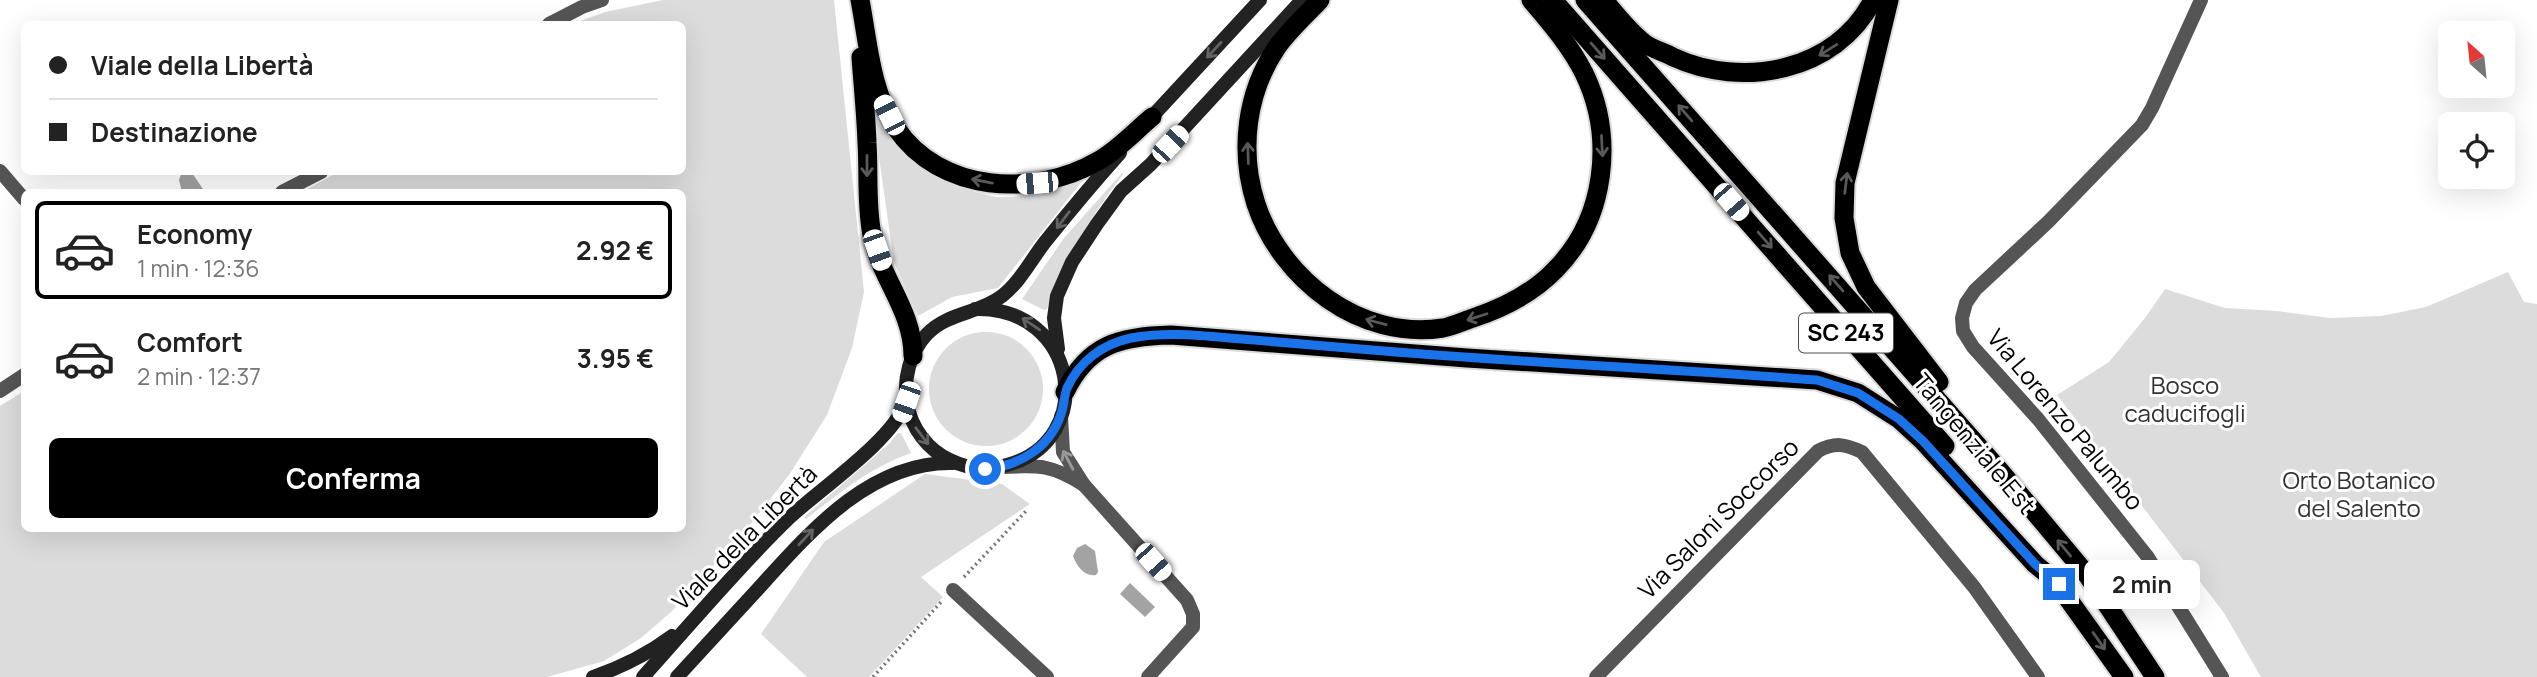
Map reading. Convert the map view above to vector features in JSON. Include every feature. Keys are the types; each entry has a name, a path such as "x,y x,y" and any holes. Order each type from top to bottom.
{"highway":[{"path":"858,0 882,102 895,128 915,150 938,167 972,180 1003,186 1037,183 1070,174 1100,160 1152,117"},
{"path":"858,0 872,236 881,263 903,308 911,334 913,356"},
{"path":"1320,0 1278,46 1262,74 1248,116 1247,156 1253,192 1264,226 1283,256 1307,285 1337,306 1371,322 1411,329 1444,328 1489,313 1521,297 1555,270 1579,237 1594,205 1601,176 1603,150 1598,111 1584,72 1531,0"},
{"name":"Tangenziale Est","path":"1553,0 1965,469 2059,584 2124,677"},
{"name":"Tangenziale Est","path":"1585,0 2001,472 2088,576 2151,670"},
{"path":"1604,0 1646,44 1696,67 1736,72 1769,72 1806,62 1846,38 1866,14 1872,0"},
{"path":"1889,0 1845,183 1844,218 1850,253 1881,310 1978,432 2001,472"},
{"path":"1065,392 1078,368 1100,351 1128,338 1171,335 1467,358 1817,380 1858,393 1899,419 1923,441 2035,564 2059,584"}],"main road":[{"name":"Viale della Libertà","path":"643,677 789,519 902,416 913,356 927,334 941,322 1002,297 1018,280 1074,204 1261,0"},
{"name":"Viale della Libertà","path":"677,677 819,523 870,488 895,474 923,465 957,464 985,469 1001,467 1025,458 1037,450 1061,416 1065,392 1054,318 1058,296 1072,262 1121,191 1150,164 1302,0"},
{"name":"Viale della Libertà","path":"975,309 1010,313 1032,323 1049,340 1060,360"},
{"name":"Viale della Libertà","path":"906,402 923,440 944,458 957,464"},
{"path":"690,677 782,563"},
{"path":"593,677 653,650 685,626 715,598"}],"street":[{"path":"555,21 602,0"},
{"name":"Via Lorenzo Palumbo","path":"2201,0 2142,125 2048,222 1975,290 1966,303 1962,318 1963,331 1973,347 2038,418 2147,556 2219,676"},
{"path":"0,170 21,195"},
{"path":"288,189 315,175"},
{"path":"0,391 21,377"},
{"path":"1061,416 1063,452 1084,485 1187,600 1194,614 1193,627 1148,677"},
{"name":"Via Saloni Soccorso","path":"1596,677 1818,451 1829,445 1846,444 1862,452 1974,587 2038,677"},
{"path":"1001,467 1043,466 1060,471 1084,485"},
{"path":"953,590 1047,677"}],"green space":[{"path":"663,0 834,0 864,292 852,348 827,415 789,475 746,530 671,612 641,638 604,661 547,677 0,677 0,406 21,393 21,532 686,532 686,189 307,189 333,175 686,175 686,21 580,21 605,12"},
{"path":"873,115 905,153 930,172 959,187 997,197 1019,196 1083,180 998,288 952,297 918,316 894,263"},
{"path":"1122,173 1080,238 1047,309 1022,299 1064,238"},
{"name":"Orto Botanico del Salento","path":"2508,272 2524,302 2537,304 2537,677 2261,677 2224,613 2057,395 2109,362 2165,289 2225,308 2330,318 2381,316 2426,307"},
{"path":"986,332 1008,336 1027,348 1039,367 1043,389 1039,411 1027,430 1008,442 986,446 964,442 945,430 933,411 929,389 933,367 945,348 964,336"},
{"path":"901,433 911,453 869,473 806,519 804,517 889,444"},
{"path":"925,474 1002,484 1030,504 921,577 943,597 869,677 807,677 761,634 824,542"}],"shaded area":[{"path":"181,175 193,175 203,189 181,189"},
{"path":"1085,544 1095,551 1098,572 1096,575 1085,573 1073,556 1077,548"},
{"path":"1130,583 1155,607 1145,617 1120,594"}],"route":[{"path":"985,469 1012,464 1025,458 1047,440 1061,416 1065,392 1072,377 1086,359 1128,338 1145,336 1193,335 1467,358 1817,380 1858,393 1899,419 1923,441 2035,564 2059,584"}],"park label":[{"name":"Bosco caducifogli","path":"2185,400"}]}
